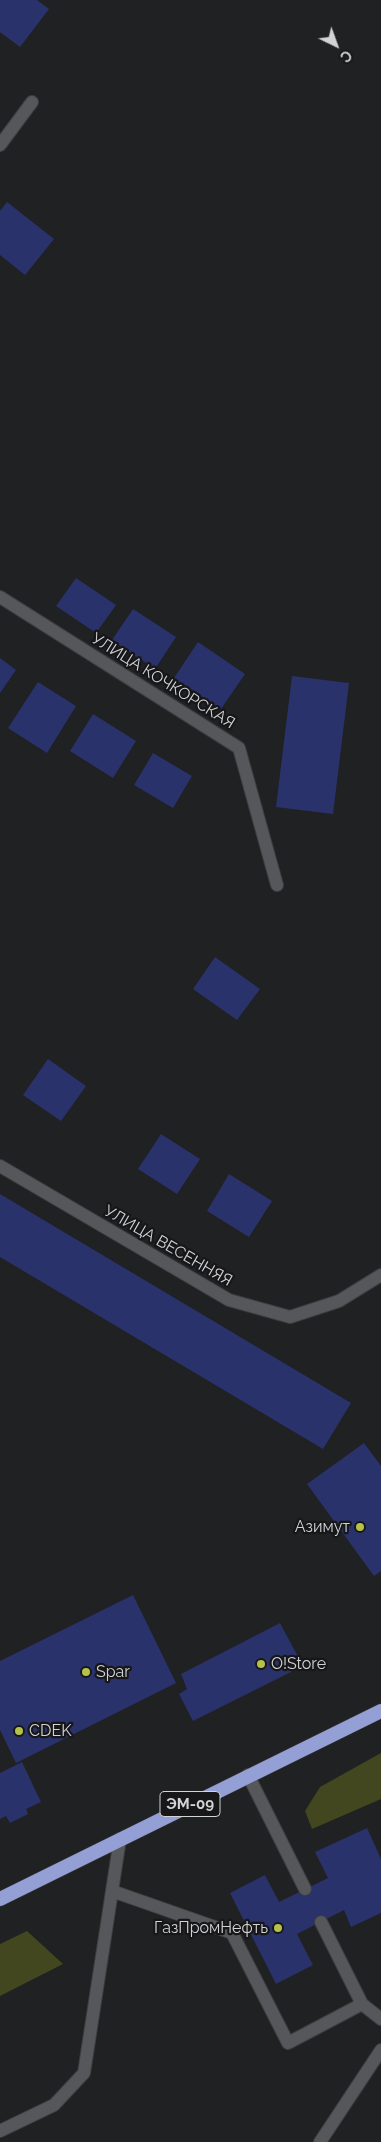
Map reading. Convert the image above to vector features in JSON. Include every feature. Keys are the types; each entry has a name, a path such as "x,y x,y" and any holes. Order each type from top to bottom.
{"highway":[{"name":"ЭМ-09","path":"0,1899 381,1711"}],"street":[{"path":"0,145 32,102"},
{"name":"УЛИЦА КОЧКОРСКАЯ","path":"0,597 239,748 277,885"},
{"name":"УЛИЦА ВЕСЕННЯЯ","path":"0,1166 229,1300 290,1316 339,1301 381,1275"},
{"path":"248,1775 305,1889"},
{"path":"0,2131 54,2105 84,2073 120,1839"},
{"path":"112,1891 232,1933 288,2043 362,2004"},
{"path":"321,1922 362,2004 381,2019"},
{"path":"320,2142 381,2050"}],"green space":[{"path":"381,1753 381,1799 312,1829 305,1811 320,1787"},
{"path":"27,1931 63,1964 0,1996 0,1944"}],"building":[{"path":"0,0 37,0 49,9 20,47 0,32"},
{"path":"7,202 54,239 25,275 0,255 0,211"},
{"path":"76,578 116,605 96,633 56,606"},
{"path":"133,609 176,637 155,669 112,640"},
{"path":"198,642 245,674 221,709 174,678"},
{"path":"0,658 16,670 0,693"},
{"path":"292,676 349,683 333,814 276,807"},
{"path":"38,682 76,706 47,753 8,728"},
{"path":"93,714 136,741 113,778 70,751"},
{"path":"153,753 192,776 173,808 134,785"},
{"path":"215,957 260,989 237,1020 193,989"},
{"path":"48,1059 86,1086 61,1121 23,1095"},
{"path":"161,1134 200,1159 177,1194 138,1169"},
{"path":"229,1174 272,1201 249,1237 207,1211"},
{"path":"0,1194 351,1403 323,1449 0,1257"},
{"name":"Азимут","path":"364,1443 381,1466 381,1571 374,1576 307,1484"},
{"name":"Spar","path":"133,1595 176,1683 16,1763 0,1730 0,1661"},
{"path":"280,1623 303,1666 193,1721 179,1694 187,1689 181,1674"},
{"path":"22,1762 41,1802 26,1809 28,1814 10,1823 6,1816 0,1819 0,1773"},
{"name":"ГазПромНефть","path":"367,1828 381,1859 381,1913 351,1927 344,1910 297,1934 313,1965 276,1984 230,1893 265,1875 279,1902 328,1878 315,1852"}],"place":[{"name":"Азимут","path":"360,1527"},
{"name":"O!Store","path":"261,1664"},
{"name":"Spar","path":"86,1672"},
{"name":"CDEK","path":"19,1731"},
{"name":"ГазПромНефть","path":"278,1928"}]}
